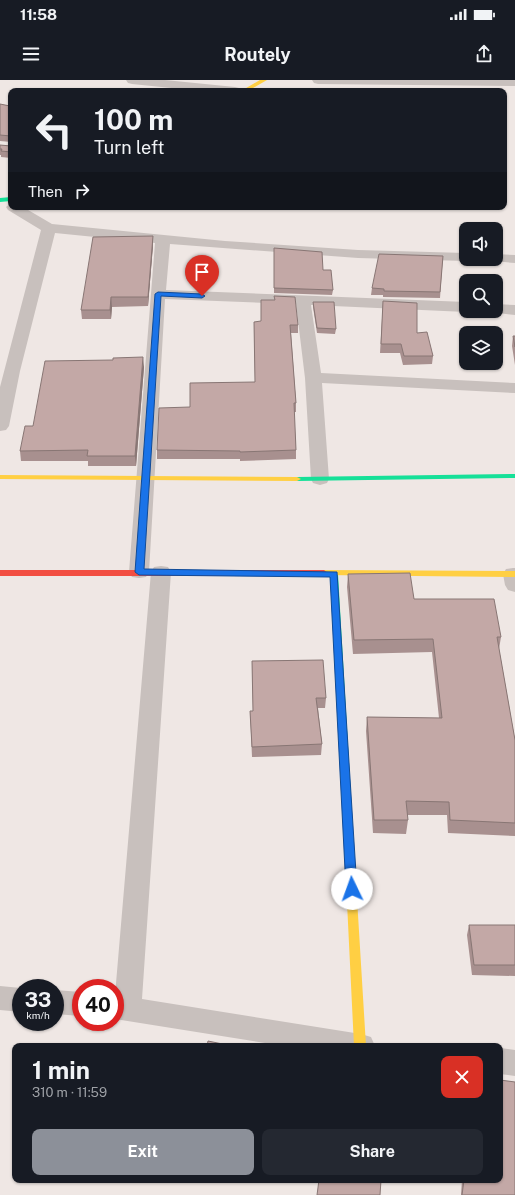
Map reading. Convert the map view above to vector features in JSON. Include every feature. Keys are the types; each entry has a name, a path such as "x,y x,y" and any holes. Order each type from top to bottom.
{"street":[{"path":"132,80 207,88"},
{"path":"249,88 264,80"},
{"path":"318,80 515,82"},
{"path":"20,210 49,228 164,239 358,254 459,257"},
{"path":"0,426 6,371 49,228"},
{"path":"124,979 150,572 146,477 158,294 164,239"},
{"path":"503,258 515,259"},
{"path":"158,294 459,307"},
{"path":"303,301 313,378 320,479"},
{"path":"503,309 515,310"},
{"path":"313,378 515,388"},
{"path":"0,477 320,479 515,476"},
{"path":"0,573 150,572 514,578"},
{"path":"334,574 361,1043"},
{"path":"0,998 12,999"},
{"path":"124,1007 343,1043"},
{"path":"503,1061 515,1063"}],"building":[{"path":"0,104 8,106 8,136 0,135"},
{"path":"0,145 8,146 8,152 1,151 2,149 0,149"},
{"path":"153,236 148,297 111,297 110,310 81,310 93,237"},
{"path":"274,248 322,252 323,270 331,270 333,290 274,288"},
{"path":"379,254 443,256 440,292 384,291 384,289 372,288"},
{"path":"274,296 295,297 298,325 290,325 296,403 294,403 296,450 240,452 157,450 159,408 190,407 190,383 255,382 254,322 261,321 261,300 275,300"},
{"path":"383,301 417,303 417,333 427,332 433,356 404,356 401,344 381,344"},
{"path":"313,302 334,302 336,329 317,328"},
{"path":"513,336 515,336 515,347"},
{"path":"143,357 135,456 87,456 88,450 20,451 25,426 33,426 45,361 113,360 113,358"},
{"path":"410,573 414,599 494,599 501,637 497,637 515,740 515,823 450,820 449,802 406,801 408,820 374,820 367,717 442,718 433,639 354,640 348,574"},
{"path":"323,660 326,698 316,698 322,744 252,747 250,711 253,711 252,661"},
{"path":"469,925 515,925 515,965 474,965"},
{"path":"503,1080 515,1082 515,1195 462,1195 464,1183 503,1183"},
{"path":"319,1183 381,1183 380,1195 317,1195"}],"traffic: fast":[{"path":"0,200 8,199"},
{"path":"297,479 515,476"},
{"path":"334,574 351,882"}],"traffic: slow":[{"path":"249,88 264,80"},
{"path":"0,477 297,479"},
{"path":"324,573 515,574"},
{"path":"351,882 360,1043"}],"traffic: jam":[{"path":"0,573 324,573"}],"route":[{"path":"202,296 158,294 139,572 334,574 352,889"}]}
